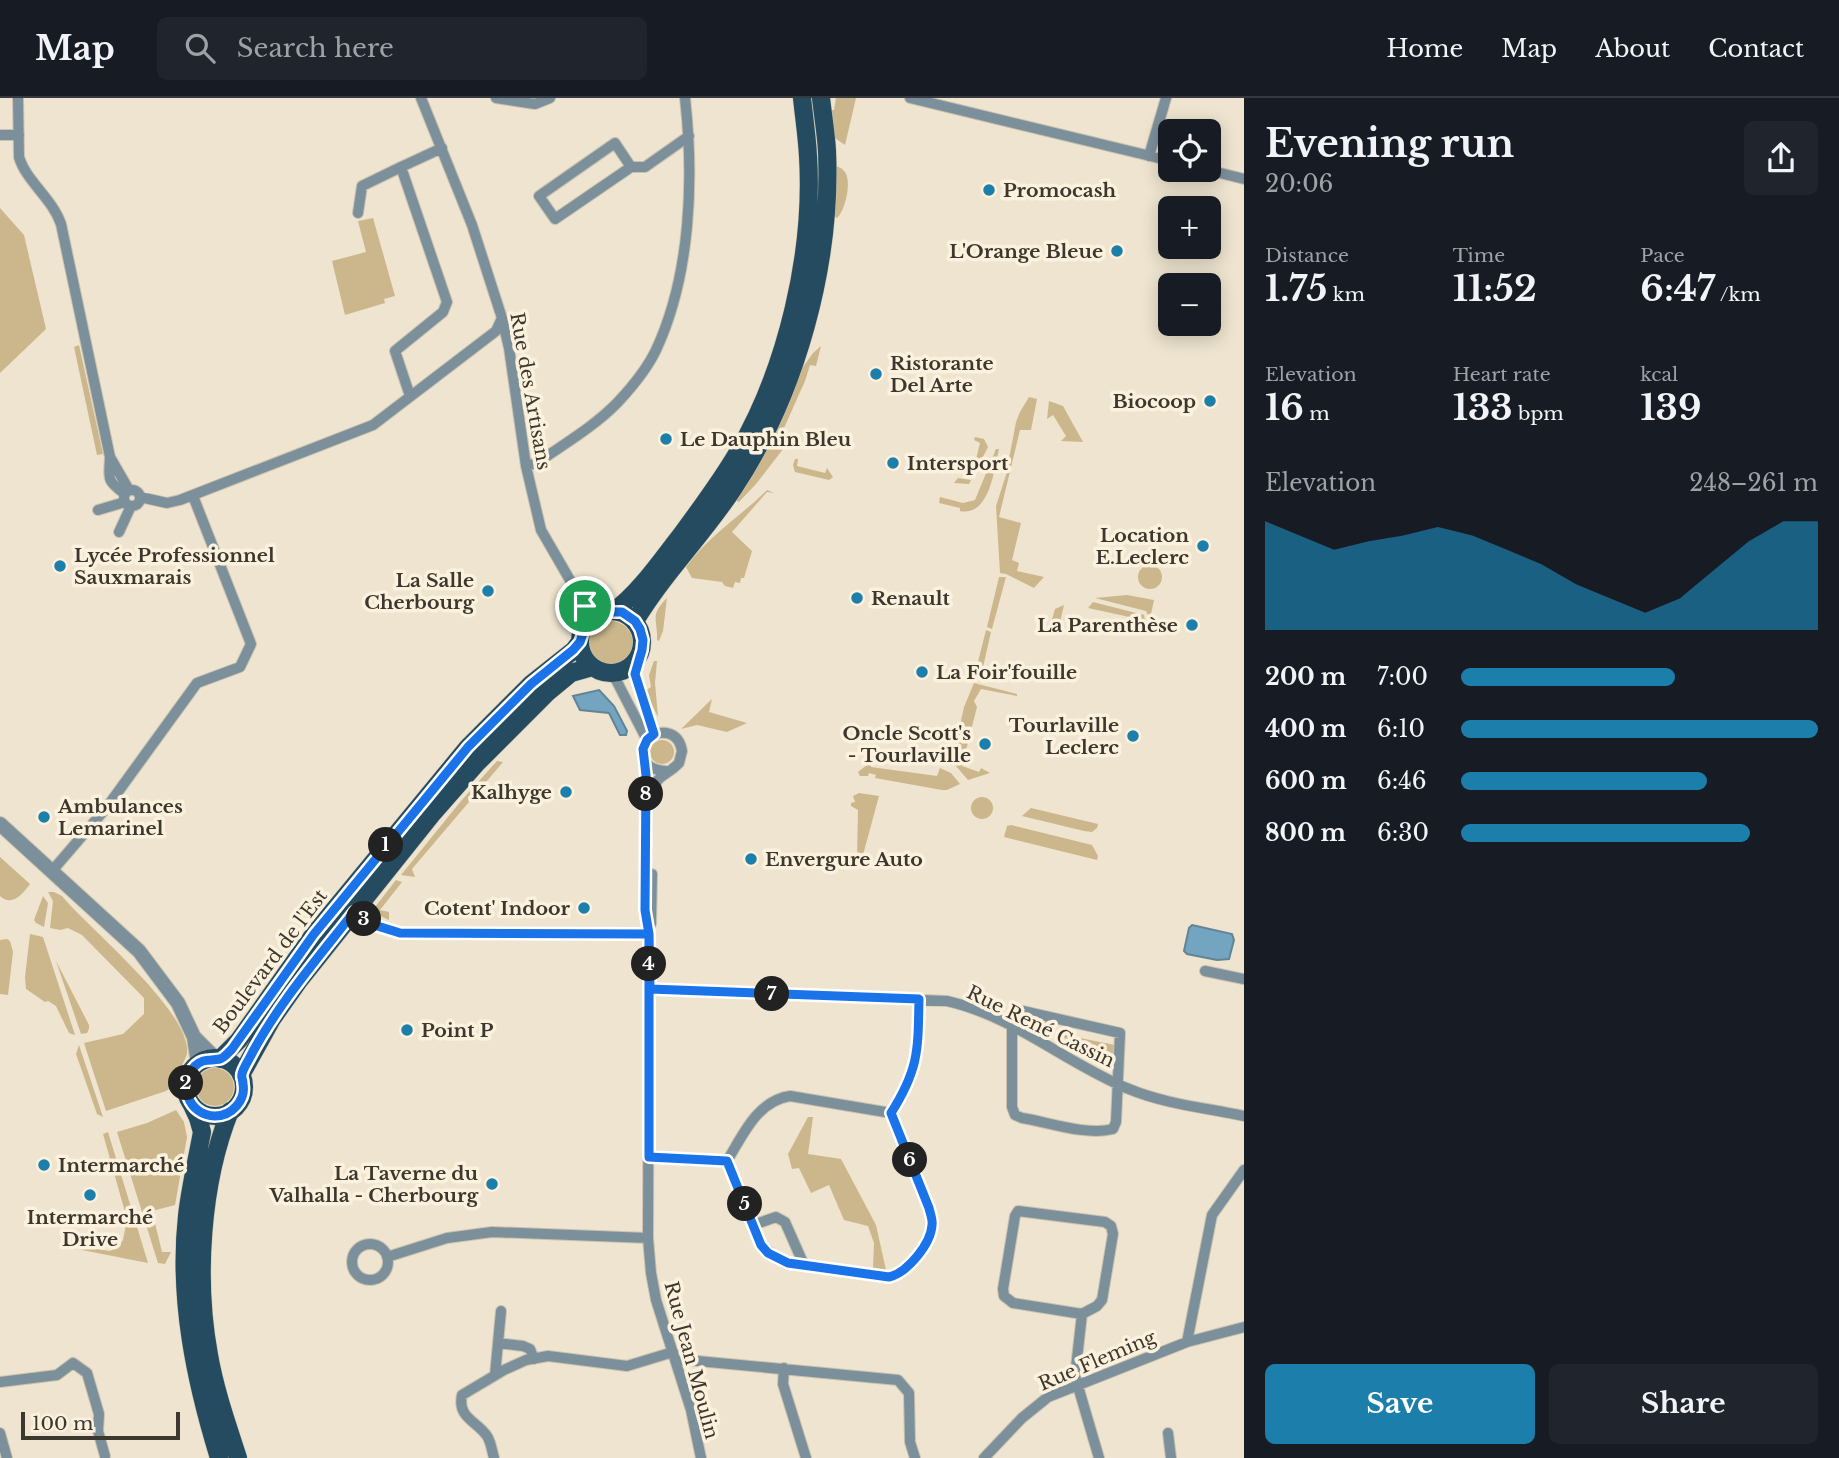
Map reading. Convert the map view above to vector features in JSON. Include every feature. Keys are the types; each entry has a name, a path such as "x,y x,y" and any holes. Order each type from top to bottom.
{"main road":[{"path":"609,611 629,616 635,621 643,640 638,660 623,672 614,674 598,671 585,660 580,642 585,615 593,617 609,611 662,559 708,498 749,430 779,358 803,258 808,157 802,98"},
{"path":"635,621 644,605 702,534 735,487 762,439 796,359 811,307 825,211 827,152 821,98"},
{"name":"Boulevard de l'Est","path":"218,1058 239,1040 314,934 468,747 531,684 580,642"},
{"name":"Boulevard de l'Est","path":"241,1075 282,1004 433,813 512,726 571,673 592,667"},
{"path":"219,1458 207,1420 188,1325 185,1273 187,1217 202,1132 186,1092 187,1079 198,1064 218,1058 233,1064 241,1075 243,1091 241,1099 230,1111 222,1136 209,1194 201,1276 208,1354 238,1458"},
{"path":"191,1103 200,1112 212,1116 230,1111"}],"street":[{"path":"18,98 21,164 49,199 61,224 110,457 109,478 137,505 140,497 167,503 193,496 373,425 496,331 502,318"},
{"name":"Rue des Artisans","path":"421,98 476,238 502,318 509,348 526,466 541,530 585,615"},
{"path":"496,98 535,104 550,98"},
{"path":"526,466 537,463 616,403 656,351 678,282 685,246 690,179 685,98 692,98"},
{"path":"910,98 1158,158"},
{"path":"1149,156 1166,98"},
{"path":"0,135 19,135"},
{"path":"631,167 615,143 538,196 555,219 631,167 645,167 689,136"},
{"path":"358,213 362,186 442,148"},
{"path":"401,167 447,302 443,312 394,351 410,396"},
{"path":"1221,173 1244,179"},
{"path":"52,871 107,807 197,683 240,667 251,644 193,496"},
{"path":"98,510 127,498"},
{"path":"119,532 127,498"},
{"name":"Rue Jean Moulin","path":"638,660 635,674 650,737"},
{"name":"Rue Jean Moulin","path":"614,674 650,737"},
{"name":"Rue Jean Moulin","path":"644,934 653,917 653,789 665,771 674,768 682,757 681,746 672,734 664,732 650,737 643,749 646,763 644,934 650,989 648,1238 654,1290 675,1357 701,1458"},
{"path":"646,763 655,770 665,771"},
{"path":"0,824 139,951 178,1003 194,1037 198,1064"},
{"path":"354,912 371,924 400,933 644,934"},
{"path":"1205,971 1244,979"},
{"name":"Rue René Cassin","path":"650,989 919,999 967,1005 1130,1090 1244,1116"},
{"path":"727,1161 761,1245 768,1253 778,1259 804,1265 889,1277 899,1275 914,1260 933,1224 891,1113 913,1071 917,1049 919,999"},
{"path":"1023,1011 1120,1033 1118,1083 1116,1122 1112,1129 1104,1131 1067,1126 1015,1115 1012,1107 1014,1016 1023,1011"},
{"path":"194,1037 218,1058"},
{"path":"727,1161 758,1112 780,1097 790,1096 891,1113"},
{"path":"649,1157 727,1161"},
{"path":"1187,1342 1212,1215 1244,1170"},
{"path":"1018,1211 1105,1222 1111,1226 1113,1234 1102,1300 1082,1314 1013,1303 1004,1296 1005,1276 1018,1211"},
{"path":"753,1225 776,1217 785,1222 804,1265"},
{"path":"387,1257 446,1238 492,1232 648,1238"},
{"path":"495,1375 501,1311"},
{"path":"1082,1314 1074,1370 1076,1385 1099,1458"},
{"name":"Rue Fleming","path":"984,1458 1048,1396 1187,1342 1244,1327"},
{"path":"498,1343 530,1349 534,1359"},
{"path":"494,1458 486,1436 463,1413 460,1405 462,1395 495,1375 548,1356 627,1366 675,1357 898,1380 909,1392 910,1442 915,1458"},
{"path":"0,1382 57,1375 73,1363 88,1373 99,1414 98,1431 105,1456"},
{"path":"784,1368 783,1384 806,1458"},
{"path":"0,1433 7,1458"},
{"path":"1168,1433 1171,1458"}],"shaded area":[{"path":"836,98 856,98 845,145 832,136 828,110 834,110"},
{"path":"835,166 845,172 848,182 845,203 837,218 832,215"},
{"path":"0,208 24,235 46,329 0,373"},
{"path":"373,218 395,296 384,299 385,303 345,315 332,261 366,252 358,221"},
{"path":"79,345 103,454 97,455 74,347"},
{"path":"821,346 816,366 810,365 780,437 787,441 787,444 756,484 739,502 735,500 798,374"},
{"path":"1029,397 1037,399 1031,430 1020,430 999,517 1021,523 1012,560 1019,563 1017,571 1044,577 1034,588 1000,573 996,506 1006,475 1016,422"},
{"path":"1049,401 1063,406 1083,442 1061,441 1066,436 1053,415 1047,419"},
{"path":"975,437 984,439 988,447 969,484 954,483 958,478 971,480 980,443 974,440"},
{"path":"996,449 999,449 992,480 984,500 978,507 970,511 960,511 960,508 939,503 940,497 963,503 975,500"},
{"path":"795,459 798,459 797,466 825,473 827,468 833,477 829,480 795,472"},
{"path":"767,490 774,493 767,492 732,532 752,551 740,583 735,582 733,588 722,582 692,578 686,567 694,556"},
{"path":"1150,565 1158,569 1162,577 1158,585 1150,589 1142,585 1138,577 1142,569"},
{"path":"999,577 1006,577 992,629 987,627"},
{"path":"1127,595 1154,600 1150,619 1146,611 1095,598"},
{"path":"667,598 663,631 659,641 656,614"},
{"path":"1093,602 1144,615 1146,626 1133,622 1134,618 1088,608"},
{"path":"1064,605 1057,635 1051,633 1055,609"},
{"path":"611,621 626,628 633,643 626,658 611,665 596,658 589,643 596,628"},
{"path":"986,630 991,632 980,680 975,674"},
{"path":"654,661 657,661 655,683 658,717 645,691 651,687 649,675"},
{"path":"974,683 1017,696 981,689 974,701 977,707 962,766 979,772 981,768 990,773 968,780 949,758 947,751 954,752 964,707"},
{"path":"712,699 709,712 747,723 727,732 697,725 681,729"},
{"path":"662,740 671,743 674,752 671,761 662,764 653,761 650,752 653,743"},
{"path":"497,761 503,762 412,869 415,877 401,875 461,801"},
{"path":"871,762 871,767 937,776 940,768 951,773 960,784 942,790 875,778 876,775 869,773 868,776 860,776 858,772"},
{"path":"859,793 879,796 860,866 857,859 858,810 851,806 851,803 855,802 853,796"},
{"path":"982,797 990,800 993,808 990,816 982,819 974,816 971,808 974,800"},
{"path":"1031,808 1098,824 1097,828 1092,832 1084,831 1022,816"},
{"path":"1007,826 1092,845 1098,856 1097,860 1004,837"},
{"path":"0,857 30,884 13,900 0,896"},
{"path":"396,880 402,882 380,910 389,912 389,920 376,914 375,907"},
{"path":"48,892 62,896 157,994 173,1016 184,1037 187,1054 174,1085 166,1091 106,1111 84,1043 123,1034 144,1014 144,998 82,935 68,928 50,928 53,901"},
{"path":"43,896 48,903 44,927 34,920"},
{"path":"30,934 43,937 75,1035 69,1033 56,1006 26,989"},
{"path":"7,939 13,952 8,995 0,994 0,940"},
{"path":"56,961 89,1025 87,1033 81,1034"},
{"path":"1022,1017 1046,1022 1055,1033 1042,1035 1018,1023 1018,1019"},
{"path":"1055,1033 1115,1045 1114,1064"},
{"path":"79,1045 103,1117 97,1114 76,1054"},
{"path":"215,1068 228,1074 234,1087 228,1100 215,1106 202,1100 196,1087 202,1074"},
{"path":"176,1110 184,1122 187,1137 175,1205 152,1211 162,1252 171,1252 165,1264 158,1263 117,1132"},
{"path":"808,1117 813,1117 808,1154 841,1159 876,1225 886,1270 873,1269 874,1243 868,1226 844,1220 829,1185 811,1193 799,1168 792,1169 788,1154"},
{"path":"108,1132 148,1263 77,1249 78,1246 110,1251 123,1240 127,1219 103,1134"}],"water":[{"path":"599,690 614,706 627,731 626,735 620,735 609,713 580,710 573,696"},
{"path":"1192,925 1232,934 1234,940 1229,959 1217,960 1187,954 1184,951"}],"place":[{"name":"Promocash","path":"989,190"},
{"name":"L'Orange Bleue","path":"1117,251"},
{"name":"Ristorante Del Arte","path":"876,374"},
{"name":"Biocoop","path":"1210,401"},
{"name":"Le Dauphin Bleu","path":"666,439"},
{"name":"Intersport","path":"893,463"},
{"name":"Location E.Leclerc","path":"1203,546"},
{"name":"Lycée Professionnel Sauxmarais","path":"60,566"},
{"name":"La Salle Cherbourg","path":"488,591"},
{"name":"Renault","path":"857,598"},
{"name":"La Parenthèse","path":"1192,625"},
{"name":"La Foir'fouille","path":"922,672"},
{"name":"Tourlaville Leclerc","path":"1133,736"},
{"name":"Oncle Scott's - Tourlaville","path":"985,744"},
{"name":"Kalhyge","path":"566,792"},
{"name":"Ambulances Lemarinel","path":"44,817"},
{"name":"Envergure Auto","path":"751,859"},
{"name":"Cotent' Indoor","path":"584,908"},
{"name":"Point P","path":"407,1030"},
{"name":"Intermarché","path":"44,1165"},
{"name":"La Taverne du Valhalla - Cherbourg","path":"492,1184"},
{"name":"Intermarché Drive","path":"90,1195"}],"route":[{"path":"585,606 586,624 580,642 531,684 468,747 314,934 232,1049 220,1059 203,1061 189,1073 186,1085 188,1098 195,1108 206,1115 225,1114 236,1106 243,1091 241,1075 272,1020 298,982 354,912 379,928 400,933 649,934 649,1157 727,1161 761,1245 778,1259 788,1263 889,1277 899,1275 914,1260 933,1224 891,1113 913,1071 917,1049 919,999 650,989 649,934 645,910 646,763 643,749 644,744 654,734 635,674 643,640 640,629 629,616 622,612 603,612 585,606"}]}
